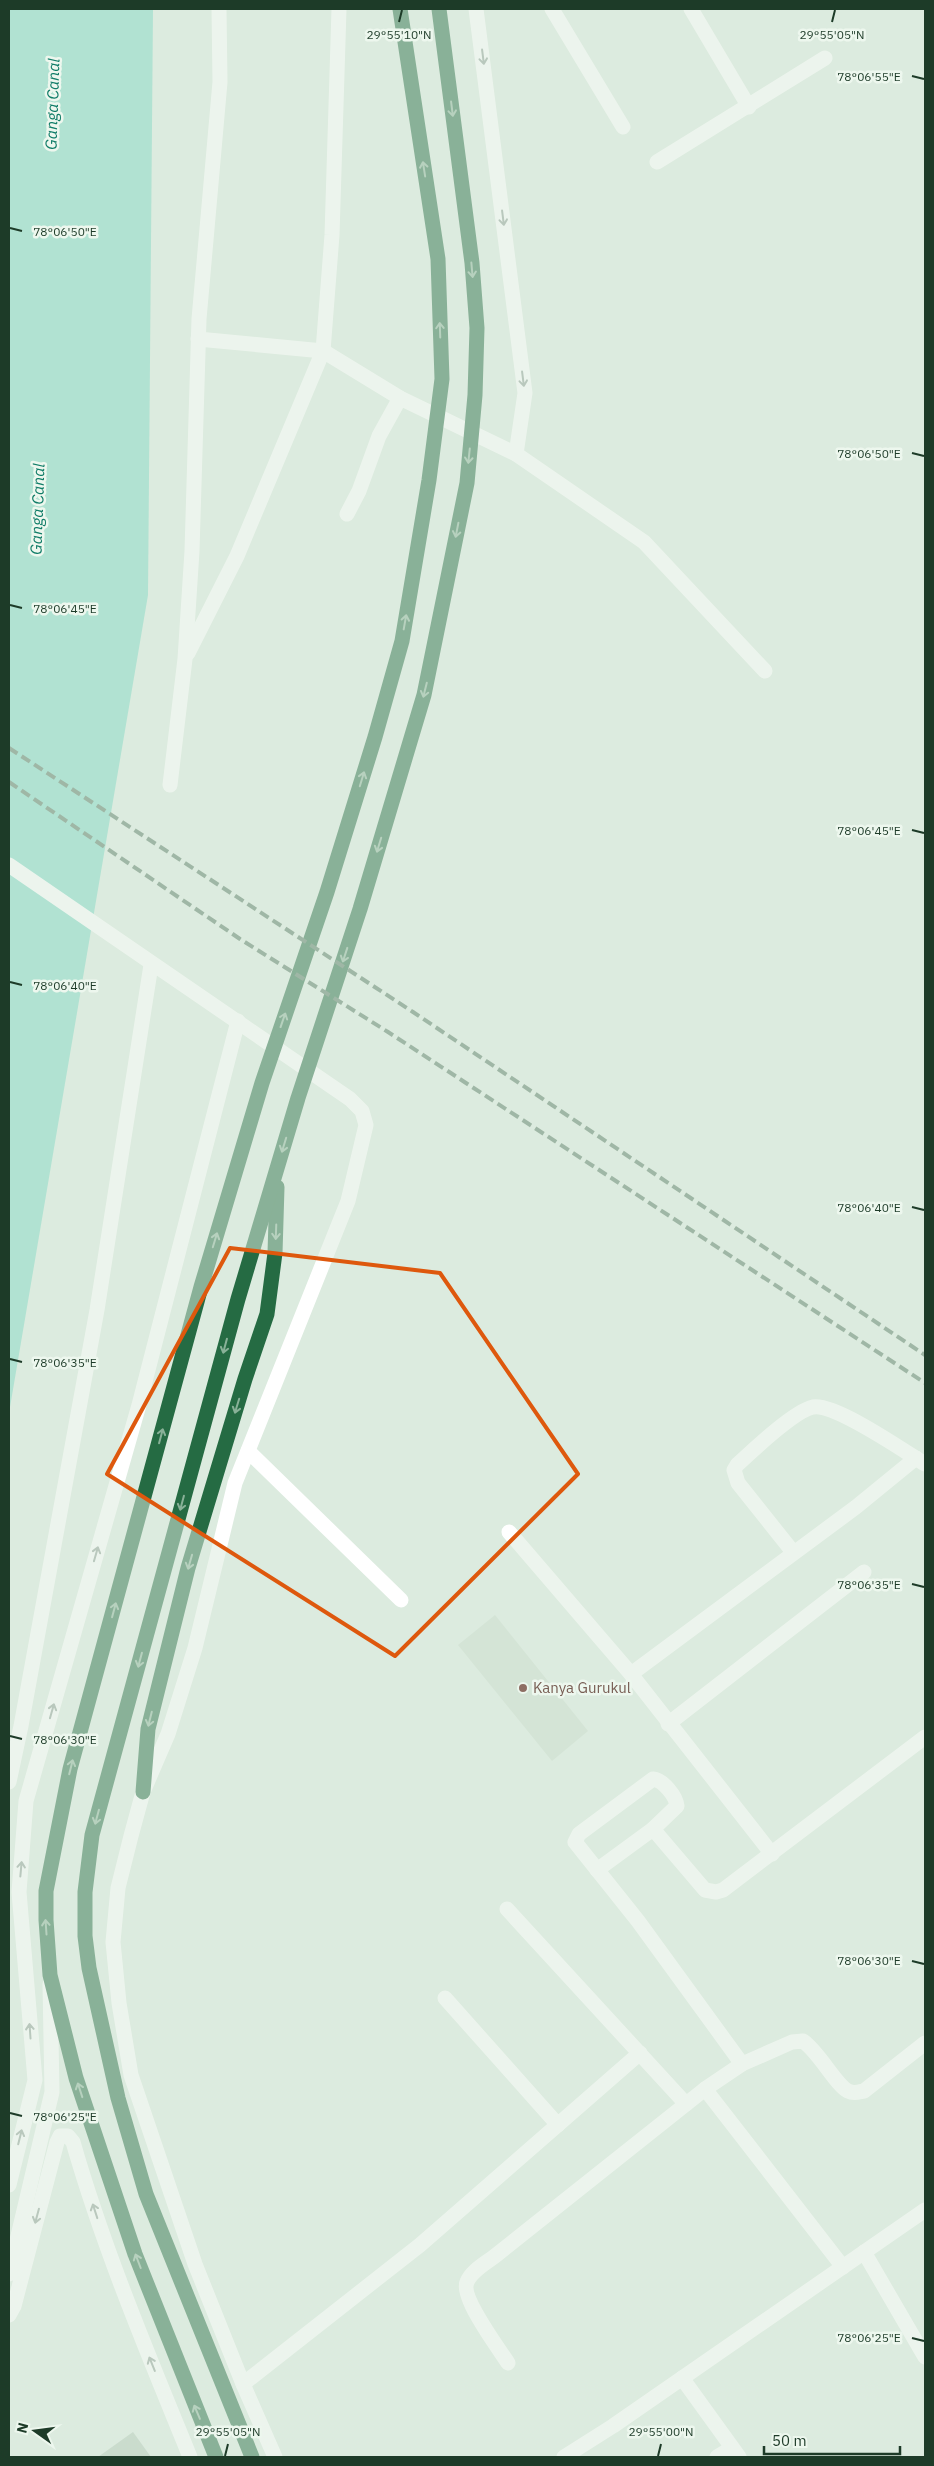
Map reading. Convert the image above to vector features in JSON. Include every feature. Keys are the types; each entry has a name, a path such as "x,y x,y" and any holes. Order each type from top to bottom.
{"highway":[{"path":"216,2457 135,2254 76,2078 50,1975 46,1891 70,1769 201,1287 262,1082 327,892 376,737 402,641 429,480 442,379 438,259 400,9"},
{"path":"252,2457 146,2194 118,2098 89,1968 85,1936 85,1892 92,1835 238,1299 298,1098 360,909 424,695 466,482 475,395 477,328 472,263 439,9"},
{"path":"143,1792 148,1729 188,1568 244,1379 267,1314 275,1253 278,1165"}],"street":[{"path":"170,784 185,659 192,551 198,339 220,82 219,9"},
{"path":"185,659 237,556 322,350 332,235 339,9"},
{"path":"476,9 525,393 516,454"},
{"path":"552,9 623,127"},
{"path":"691,9 749,107"},
{"path":"657,162 749,107 824,58"},
{"path":"198,339 322,350 400,398 516,454 644,542 765,671"},
{"path":"347,514 359,490 379,436 400,398"},
{"path":"9,865 151,965 238,1021 350,1099 362,1111 366,1125 348,1201 235,1483 195,1648 168,1734 143,1792 118,1888 113,1942 131,2074 195,2264 243,2384 275,2457"},
{"path":"9,1782 21,1726 97,1310 151,965"},
{"path":"9,2185 35,2080 19,1892 26,1802 138,1405 238,1021"},
{"path":"630,1674 793,1552 921,1461 832,1410 814,1407 805,1410 765,1440 737,1465 734,1470 734,1476 793,1552"},
{"path":"248,1451 401,1600"},
{"path":"509,1532 630,1674 772,1854"},
{"path":"668,1724 864,1572"},
{"path":"653,1829 705,1890 716,1892 723,1890 925,1737"},
{"path":"597,1870 653,1829 677,1806 677,1802 664,1784 653,1779 577,1836 576,1846 660,1951 742,2064"},
{"path":"507,1908 686,2104"},
{"path":"9,2274 52,2092 49,2021 50,1975"},
{"path":"444,1998 558,2124"},
{"path":"508,2363 475,2312 466,2292 468,2279 705,2089 742,2064 792,2042 803,2041 816,2052 846,2090 855,2093 864,2090 925,2043"},
{"path":"243,2384 420,2245 640,2053"},
{"path":"705,2089 842,2267"},
{"path":"9,2314 14,2306 57,2142 60,2136 68,2136 73,2142 98,2220 136,2326 190,2457"},
{"path":"564,2457 925,2210"},
{"path":"864,2252 925,2357"},
{"path":"682,2378 735,2452 717,2457"}],"highlighted area":[{"path":"230,1248 440,1273 578,1474 395,1656 107,1474"}],"shaded area":[{"name":"Kanya Gurukul","path":"495,1615 588,1731 552,1761 458,1645"}],"water":[{"name":"Ganga Canal","path":"9,9 153,9 148,595 9,1413"}],"building":[{"path":"133,2432 151,2457 98,2457"}],"railway":[{"path":"9,748 413,1012 925,1355"},
{"path":"9,782 240,939 388,1032 925,1383"}],"place":[{"name":"Kanya Gurukul","path":"523,1688"}]}
